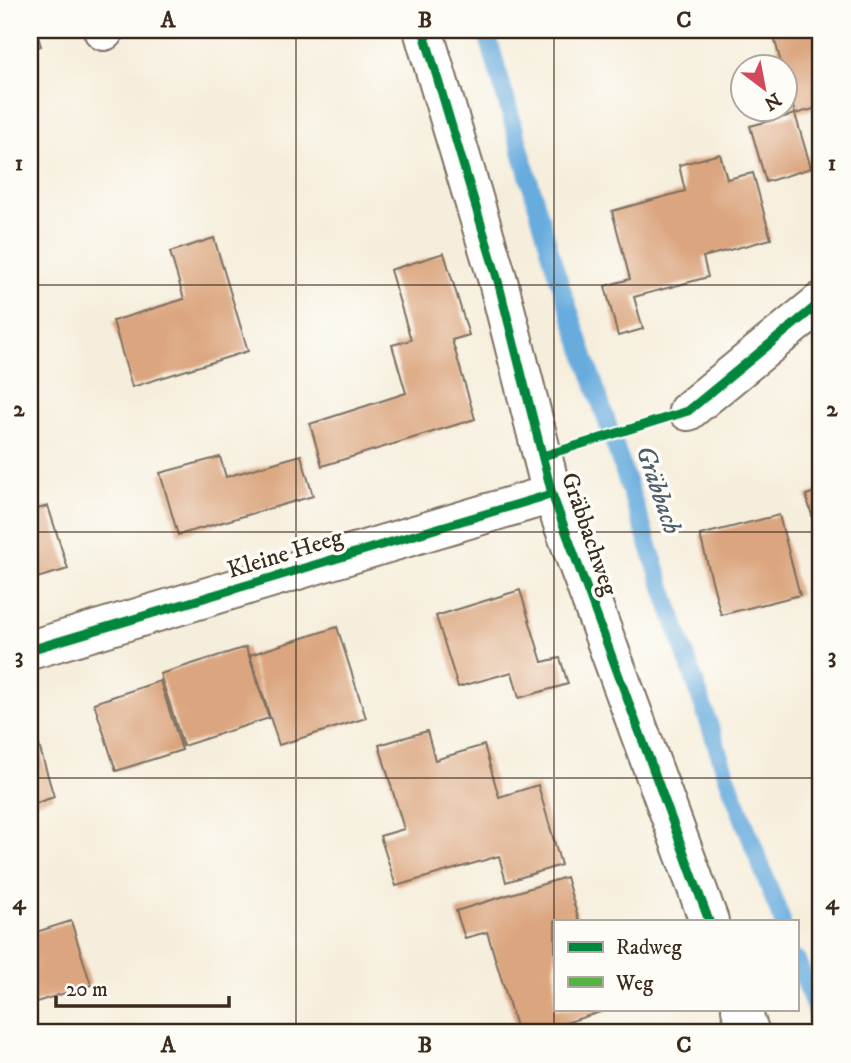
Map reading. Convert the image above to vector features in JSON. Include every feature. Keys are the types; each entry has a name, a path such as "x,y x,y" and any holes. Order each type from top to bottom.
{"street":[{"name":"Gräbbachweg","path":"423,30 498,281 552,494 709,920"},
{"path":"688,411 821,302"},
{"name":"Kleine Heeg","path":"30,650 552,494"},
{"path":"741,1010 750,1033"}],"building":[{"path":"30,30 36,30 41,46 30,49"},
{"path":"772,30 821,30 821,107 798,113 798,52 778,52"},
{"path":"765,122 797,122 811,168 766,182 750,126"},
{"path":"720,154 727,179 753,173 771,239 703,257 708,277 634,297 643,329 618,336 605,286 630,279 612,211 685,191 679,165"},
{"path":"214,238 248,351 132,387 113,321 184,299 170,252"},
{"path":"444,253 469,335 452,340 475,419 322,466 310,424 406,393 392,345 411,340 390,270"},
{"path":"301,455 313,496 178,535 160,473 220,457 226,477"},
{"path":"821,490 821,540 819,540 806,495"},
{"path":"48,506 68,569 30,580 30,511"},
{"path":"779,515 800,595 721,615 700,535"},
{"path":"520,590 542,662 560,658 568,684 519,698 512,672 458,687 436,616"},
{"path":"337,627 366,718 279,745 250,655"},
{"path":"246,647 269,718 183,746 160,674"},
{"path":"160,681 182,750 116,771 94,703"},
{"path":"33,725 54,797 30,805 30,726"},
{"path":"427,731 435,760 484,745 499,797 538,785 561,865 506,882 499,856 396,886 380,836 404,829 379,745"},
{"path":"566,877 579,920 554,920 554,1010 607,1010 533,1033 518,1033 487,932 465,938 456,911"},
{"path":"71,921 91,985 30,1004 30,934"}],"waterway":[{"name":"Gräbbach","path":"486,30 554,265 726,774 782,920"},
{"name":"Gräbbach","path":"798,963 821,1025"}],"cycle path":[{"path":"423,30 498,281 552,494 709,920"},
{"path":"543,456 688,411 821,302"},
{"path":"30,650 552,494"}]}
